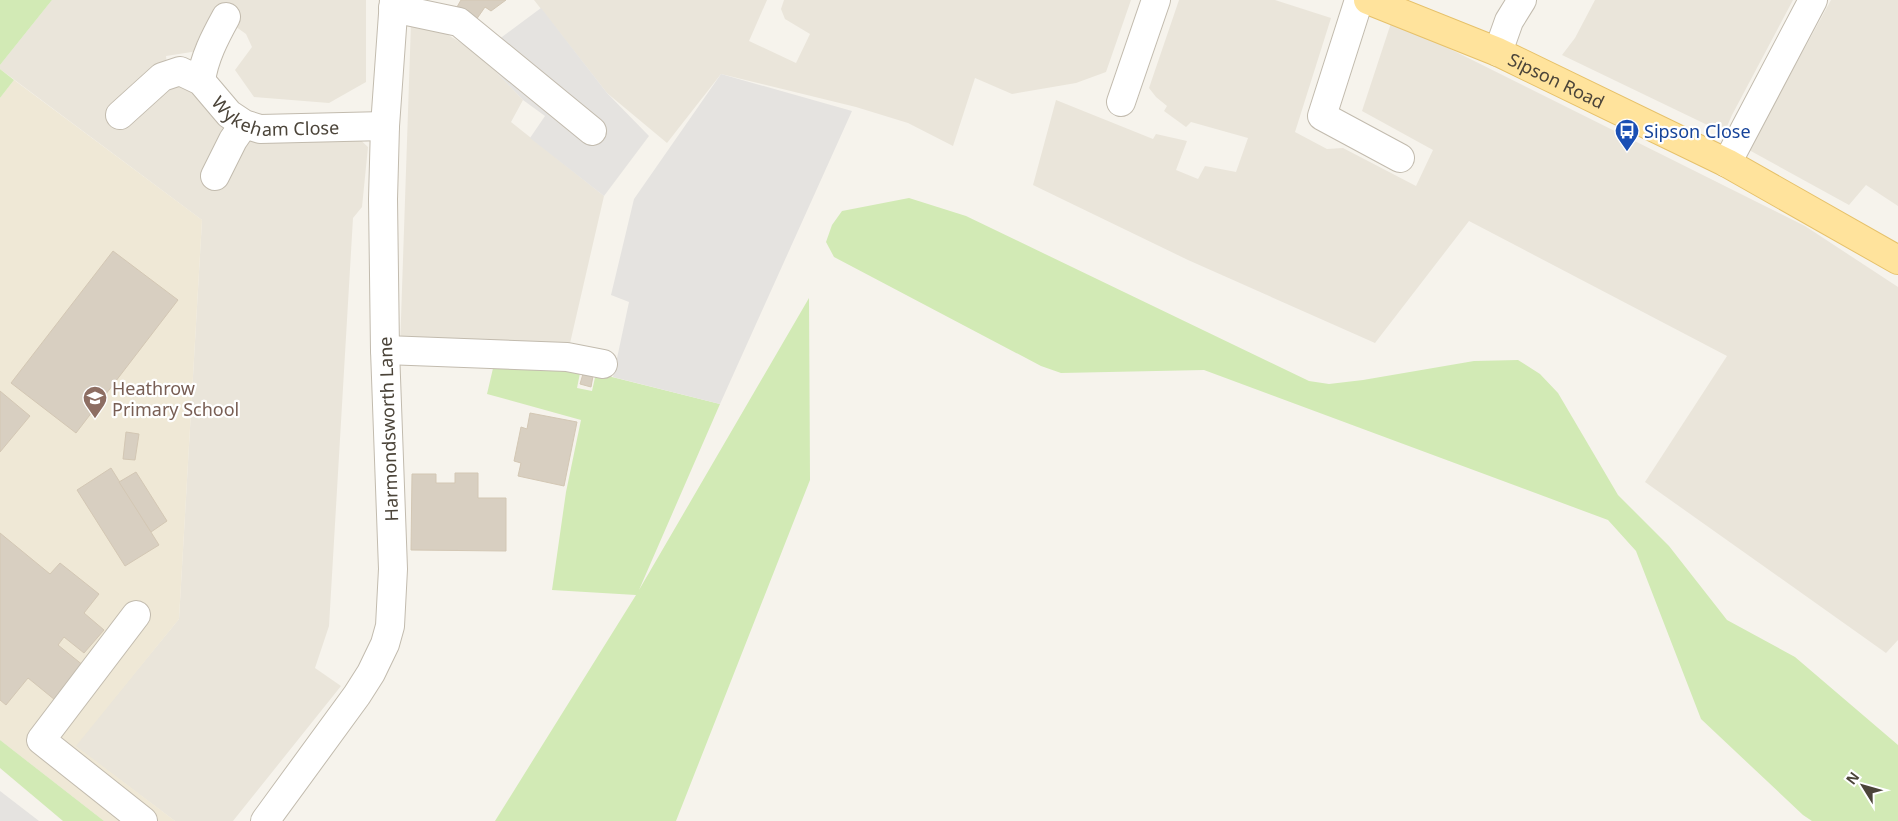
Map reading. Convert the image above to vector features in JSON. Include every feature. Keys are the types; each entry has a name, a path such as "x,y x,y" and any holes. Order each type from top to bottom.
{"main road":[{"name":"Sipson Road","path":"1368,0 1498,52 1727,164 1898,260"}],"street":[{"path":"1121,102 1156,0"},
{"path":"1358,0 1322,116 1400,158"},
{"path":"1498,52 1509,21 1522,0"},
{"path":"1727,164 1814,0"},
{"path":"393,4 459,22 592,131"},
{"name":"Harmondsworth Lane","path":"265,821 357,695 381,651 390,626 393,569 385,350 383,199 393,4"},
{"path":"120,115 162,77 190,76 203,68 210,48 226,17"},
{"name":"Wykeham Close","path":"190,76 229,114 244,124 260,129 386,126"},
{"path":"215,176 233,140 244,124"},
{"path":"385,350 568,357 604,364"},
{"path":"136,615 41,740 143,821"}],"shaded area":[{"path":"52,0 366,0 366,82 329,103 254,97 235,70 252,47 246,34 225,19 198,51 166,56 168,76 202,82 235,124 353,133 368,147 362,207 353,218 329,626 315,668 341,686 233,821 175,821 75,746 179,619 202,220 0,69 0,65"},
{"path":"534,0 767,0 749,41 796,63 810,34 785,19 781,9 784,0 1131,0 1106,72 1076,83 1012,94 975,78 953,146 908,123 856,107 721,74 667,143 607,93"},
{"path":"1179,0 1275,0 1331,18 1295,132 1327,149 1343,148 1416,186 1433,150 1362,111 1392,20 1805,226 1898,287 1898,640 1886,653 1645,482 1727,356 1469,221 1375,343 1188,260 1033,185 1056,100 1153,139 1156,134 1187,141 1176,170 1198,179 1205,166 1236,172 1248,138 1191,122 1186,127 1164,111 1167,106 1149,88"},
{"path":"1595,0 1793,0 1724,133 1562,55 1575,38"},
{"path":"1831,0 1898,0 1898,206 1866,185 1849,205 1749,150"},
{"path":"541,8 607,93 649,136 604,196 530,138 545,116 523,100 479,54"},
{"path":"411,23 437,28 479,54 523,100 511,122 604,196 568,352 400,348"},
{"path":"721,74 852,111 720,404 613,377 629,302 611,295 634,199"},
{"name":"Heathrow Primary School","path":"14,80 202,220 179,619 76,746 175,821 104,821 0,740 0,98"},
{"path":"0,791 39,821 0,821"}],"green space":[{"path":"0,0 52,0 0,65"},
{"path":"0,69 14,80 0,98"},
{"path":"909,198 966,216 1309,381 1329,384 1474,361 1518,360 1540,374 1558,393 1618,495 1669,546 1727,620 1795,657 1898,745 1898,821 1812,821 1803,815 1701,719 1636,551 1608,520 1204,370 1061,373 1041,366 834,257 826,242 832,225 842,211"},
{"path":"809,298 810,480 676,821 495,821 636,595 552,590 566,492 581,420 487,394 494,364 581,368 577,388 592,391 596,373 720,404 639,590"},
{"path":"0,740 104,821 63,821 0,768"}],"building":[{"path":"461,0 506,0 491,11 485,7 476,20 457,7"},
{"path":"113,251 178,300 76,433 11,383"},
{"path":"583,374 593,376 591,387 580,384"},
{"path":"0,391 30,416 0,452"},
{"path":"530,413 577,422 564,486 518,476 521,463 514,461 521,427 527,429"},
{"path":"126,432 139,434 135,460 123,459"},
{"path":"111,468 159,545 125,566 77,490"},
{"path":"136,472 167,521 151,532 119,482"},
{"path":"455,473 478,473 478,498 506,498 506,551 411,550 412,474 436,474 436,483 455,483"},
{"path":"0,533 50,574 60,563 99,594 84,613 104,630 84,653 64,637 58,645 84,666 55,700 28,678 6,705 0,700"}],"place":[{"name":"Sipson Close","path":"1627,152"},
{"name":"Heathrow Primary School","path":"95,419"}]}
